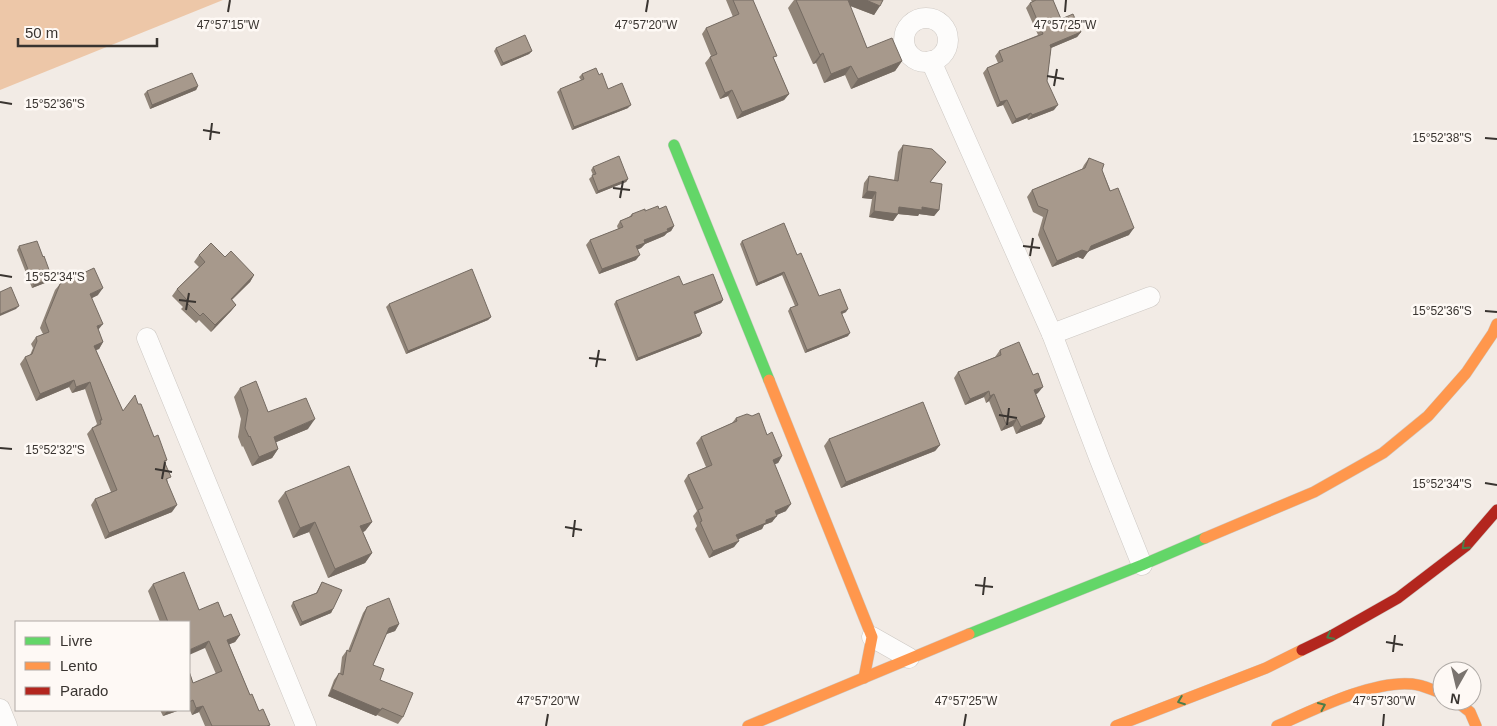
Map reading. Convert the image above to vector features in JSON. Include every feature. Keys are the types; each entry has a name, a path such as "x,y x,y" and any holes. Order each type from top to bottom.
{"main road":[{"path":"674,144 872,637 864,678"},
{"path":"748,726 1314,492 1383,453 1428,416 1466,373 1497,324"},
{"path":"1116,726 1266,668 1348,627 1398,598 1466,546 1497,510"},
{"path":"1278,726 1327,704 1366,690 1410,684 1432,690"},
{"path":"1469,711 1476,726"}],"street":[{"path":"931,61 1052,334 1142,564"},
{"path":"1052,334 1150,297"},
{"path":"147,338 306,726"},
{"path":"872,637 909,658"},
{"path":"0,710 7,726"}],"shaded area":[{"path":"0,0 223,0 0,90"}],"building":[{"path":"733,0 753,0 777,56 773,57 789,94 742,112 732,90 725,93 710,57 717,54 706,28 739,14"},
{"path":"796,0 848,0 867,48 892,38 902,61 858,79 851,66 831,74 823,53 820,55"},
{"path":"866,0 883,0 880,6"},
{"path":"1036,0 1053,0 1061,19 1073,14 1081,32 1050,45 1047,81 1058,105 1016,119 1007,100 1000,102 987,68 1003,61 999,51 1043,34 1030,3"},
{"path":"525,35 532,51 503,63 496,48"},
{"path":"596,68 599,75 602,73 608,89 622,83 631,105 574,127 560,89 584,79 582,74"},
{"path":"192,73 198,86 152,105 147,91"},
{"path":"903,145 932,149 946,162 930,182 942,184 939,210 922,207 922,210 899,207 898,214 874,211 876,192 867,191 869,176 898,181"},
{"path":"619,156 628,179 598,191 592,175 596,174 593,167"},
{"path":"1089,158 1104,164 1102,170 1110,191 1118,188 1134,228 1091,246 1088,252 1082,250 1057,261 1043,228 1048,210 1038,206 1032,190 1085,168"},
{"path":"658,206 659,209 666,206 674,226 667,229 668,231 644,240 645,243 636,246 640,255 602,269 590,240 623,227 620,221 632,216 632,214"},
{"path":"784,223 797,255 801,253 819,296 840,289 848,309 841,312 850,333 807,350 790,308 798,305 784,272 758,283 742,241"},
{"path":"37,241 52,278 34,285 19,246"},
{"path":"211,243 225,257 231,251 254,275 231,299 236,305 215,325 203,313 200,316 186,302 187,300 177,289 205,262 199,255"},
{"path":"94,268 103,288 90,294 103,324 97,326 103,342 94,346 123,411 135,395 138,404 141,404 154,437 158,435 167,460 164,461 171,477 166,479 177,505 109,533 95,499 117,490 92,428 101,424 100,420 102,420 90,382 76,387 74,380 40,394 25,357 32,354 37,341 36,337 49,332 45,321 60,284"},
{"path":"472,269 491,317 408,351 389,304"},
{"path":"713,274 723,300 694,312 702,333 638,358 616,301 679,276 683,285"},
{"path":"11,287 19,306 0,314 0,292"},
{"path":"1019,342 1033,375 1038,373 1043,387 1034,390 1045,417 1021,427 1017,419 1006,424 994,394 990,396 989,391 970,399 958,372 1001,355 1000,350"},
{"path":"256,381 268,412 306,398 315,419 274,437 278,449 259,457 245,428 248,410 240,388"},
{"path":"923,402 940,445 846,482 829,439"},
{"path":"759,413 767,435 772,432 782,456 773,460 791,504 775,511 777,516 766,520 766,523 736,535 739,541 713,551 700,522 702,521 698,510 703,508 688,475 712,465 701,437 737,421 736,418 747,414 752,416"},
{"path":"349,466 372,522 360,526 372,553 335,569 315,522 300,528 285,492"},
{"path":"184,572 199,610 218,602 224,617 231,614 240,635 227,640 250,695 252,694 259,711 263,709 270,725 212,726 203,706 196,708 193,700 190,702 190,674 193,683 222,671 209,641 190,650 190,621 168,621 153,584"},
{"path":"322,582 342,590 333,609 302,622 293,602 317,593"},
{"path":"389,598 399,624 389,628 373,665 384,669 380,680 413,693 403,717 382,708 381,710 332,689 339,673 343,675 347,650 350,652 367,607"}],"traffic: fast":[{"path":"674,145 769,380"},
{"path":"969,634 1205,538"}],"traffic: slow":[{"path":"1205,538 1314,492 1383,453 1428,416 1466,373 1497,324"},
{"path":"769,380 872,637 864,678"},
{"path":"748,726 969,634"},
{"path":"1116,726 1266,668 1302,650"},
{"path":"1277,726 1362,691 1396,684 1412,684 1432,689"},
{"path":"1469,711 1476,726"}],"traffic: jam":[{"path":"1302,650 1331,636 1398,598 1466,546 1497,510"}]}
